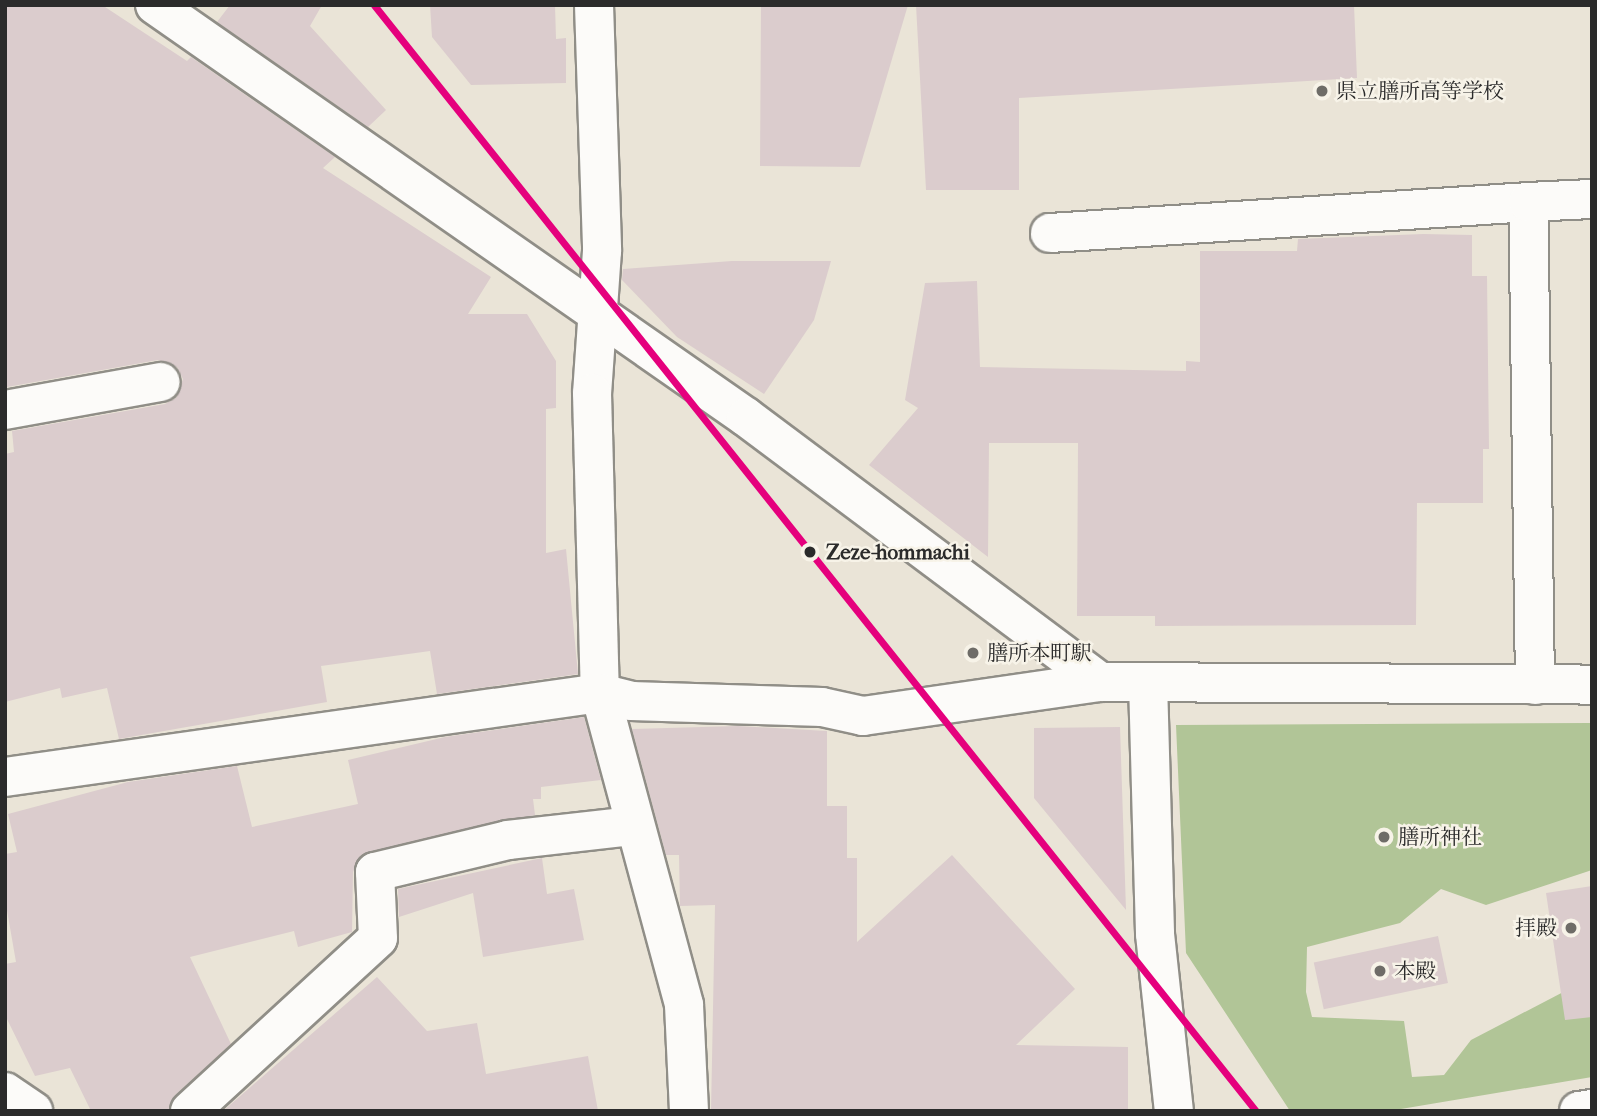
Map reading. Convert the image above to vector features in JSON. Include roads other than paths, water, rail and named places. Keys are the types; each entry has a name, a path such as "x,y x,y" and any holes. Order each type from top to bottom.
{"street":[{"path":"155,5 598,312 1100,682"},
{"path":"594,5 598,312 592,393 600,693 633,826 684,1005 689,1111"},
{"path":"1050,233 1592,199"},
{"path":"1528,202 1535,685"},
{"path":"5,410 161,382"},
{"path":"5,777 600,693 631,701 822,707 863,716 1100,682 1592,685"},
{"path":"1148,682 1155,934 1174,1111"},
{"path":"190,1111 378,938 375,872 508,840 633,826"},
{"path":"5,1092 33,1111"},
{"path":"1579,1111 1592,1109"}],"place":[{"name":"県立膳所高等学校","path":"1322,91"},
{"name":"Zeze-hommachi","path":"810,552"},
{"name":"膳所本町駅","path":"973,653"},
{"name":"膳所神社","path":"1384,837"},
{"name":"拝殿","path":"1571,928"},
{"name":"本殿","path":"1380,971"}]}
